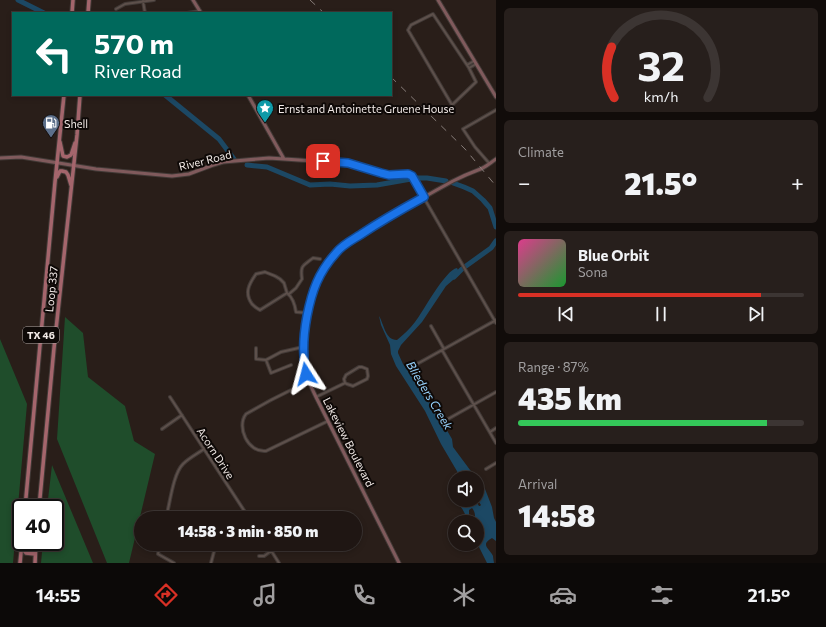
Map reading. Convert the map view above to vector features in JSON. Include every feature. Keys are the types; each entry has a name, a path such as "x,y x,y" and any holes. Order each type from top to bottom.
{"main road":[{"path":"72,11 73,0"},
{"path":"88,12 90,0"},
{"name":"Loop 337","path":"26,499 56,163 64,96"},
{"name":"Loop 337","path":"40,499 54,348 78,133 80,96"},
{"path":"59,134 62,153 63,156 67,158 71,156 78,133"},
{"path":"55,182 60,171 64,171 67,173 72,188"},
{"path":"21,563 22,551"},
{"path":"24,551 26,553 35,554"},
{"path":"34,563 35,551"}],"street":[{"path":"116,9 125,4 154,0"},
{"path":"193,0 200,12"},
{"path":"438,0 496,98"},
{"path":"143,1 145,12"},
{"path":"433,14 469,68 476,82 452,105 408,30 412,25 433,14"},
{"path":"467,65 475,62"},
{"path":"469,68 475,62"},
{"path":"249,96 284,159"},
{"path":"489,163 475,147 463,129 496,110"},
{"name":"River Road","path":"0,158 21,157 96,169 172,176 189,174 223,162 270,158 344,163 389,175 408,174 412,176 424,197"},
{"name":"Lakeview Boulevard","path":"399,563 309,381 304,365 303,348 312,295 315,285 324,268 336,252 350,241 454,180 482,168 496,159"},
{"path":"424,197 496,323"},
{"path":"308,313 296,312 294,304 288,294 284,283 275,276 265,272 256,274 250,283 247,292 250,302 260,310 288,294 296,288 302,278 302,266 313,258 320,259"},
{"path":"418,364 495,320"},
{"path":"431,326 496,443"},
{"path":"256,348 256,359 266,360 281,352 303,348"},
{"path":"266,360 271,373 290,365"},
{"path":"359,367 368,369 369,373 367,378 353,386 345,382 344,378 346,374 359,367"},
{"path":"309,381 246,414 244,417 243,427 247,441 253,448 258,450 266,450 328,421"},
{"path":"316,397 345,382"},
{"path":"448,419 496,392"},
{"name":"Acorn Drive","path":"170,396 244,511"},
{"path":"162,429 182,415"},
{"path":"490,432 496,428"},
{"path":"168,511 177,472 182,465 204,449"},
{"path":"486,469 496,463"},
{"path":"159,551 158,554 174,563"},
{"path":"211,563 214,551"},
{"path":"259,556 264,556 271,551 279,563"}],"green space":[{"path":"65,317 83,333 88,377 125,406 134,441 155,454 141,511 134,511 134,542 129,563 107,563 57,439"},
{"path":"0,339 27,404 19,499 12,499 12,551 14,551 13,563 0,563"},
{"path":"52,465 93,563 41,563 42,551 64,551 64,499 48,499"}],"water":[{"path":"457,268 460,274 446,286 422,322 401,345 398,353 403,364 432,405 452,439 453,447 471,471 457,471 441,444 425,411 396,366 379,316 387,335 397,340 413,325 434,292 452,270"},
{"path":"484,488 492,507 496,522 496,541 492,538 488,540 486,545 493,556 494,563 487,563 481,551 484,551 484,515 475,515 472,508 469,510 469,515 465,515 461,507 484,507"}],"waterway":[{"name":"Blieders Creek","path":"18,0 42,12"},
{"name":"Blieders Creek","path":"166,96 219,139 234,159"},
{"name":"Blieders Creek","path":"247,165 267,167 310,185 377,185 411,179"},
{"name":"Blieders Creek","path":"416,178 446,181"},
{"name":"Blieders Creek","path":"453,183 473,191 483,200 490,208 496,227"},
{"name":"Blieders Creek","path":"466,266 491,248 496,241"},
{"name":"Blieders Creek","path":"454,277 462,269"}],"railway":[{"path":"310,0 323,12"},
{"path":"392,78 465,149 496,186"}],"place":[{"name":"Ernst and Antoinette Gruene House","path":"265,123"},
{"name":"Shell","path":"51,138"}],"route":[{"path":"306,374 303,353 306,323 315,285 324,268 340,248 424,197 410,174 404,173 389,175 348,163 323,161"}]}
